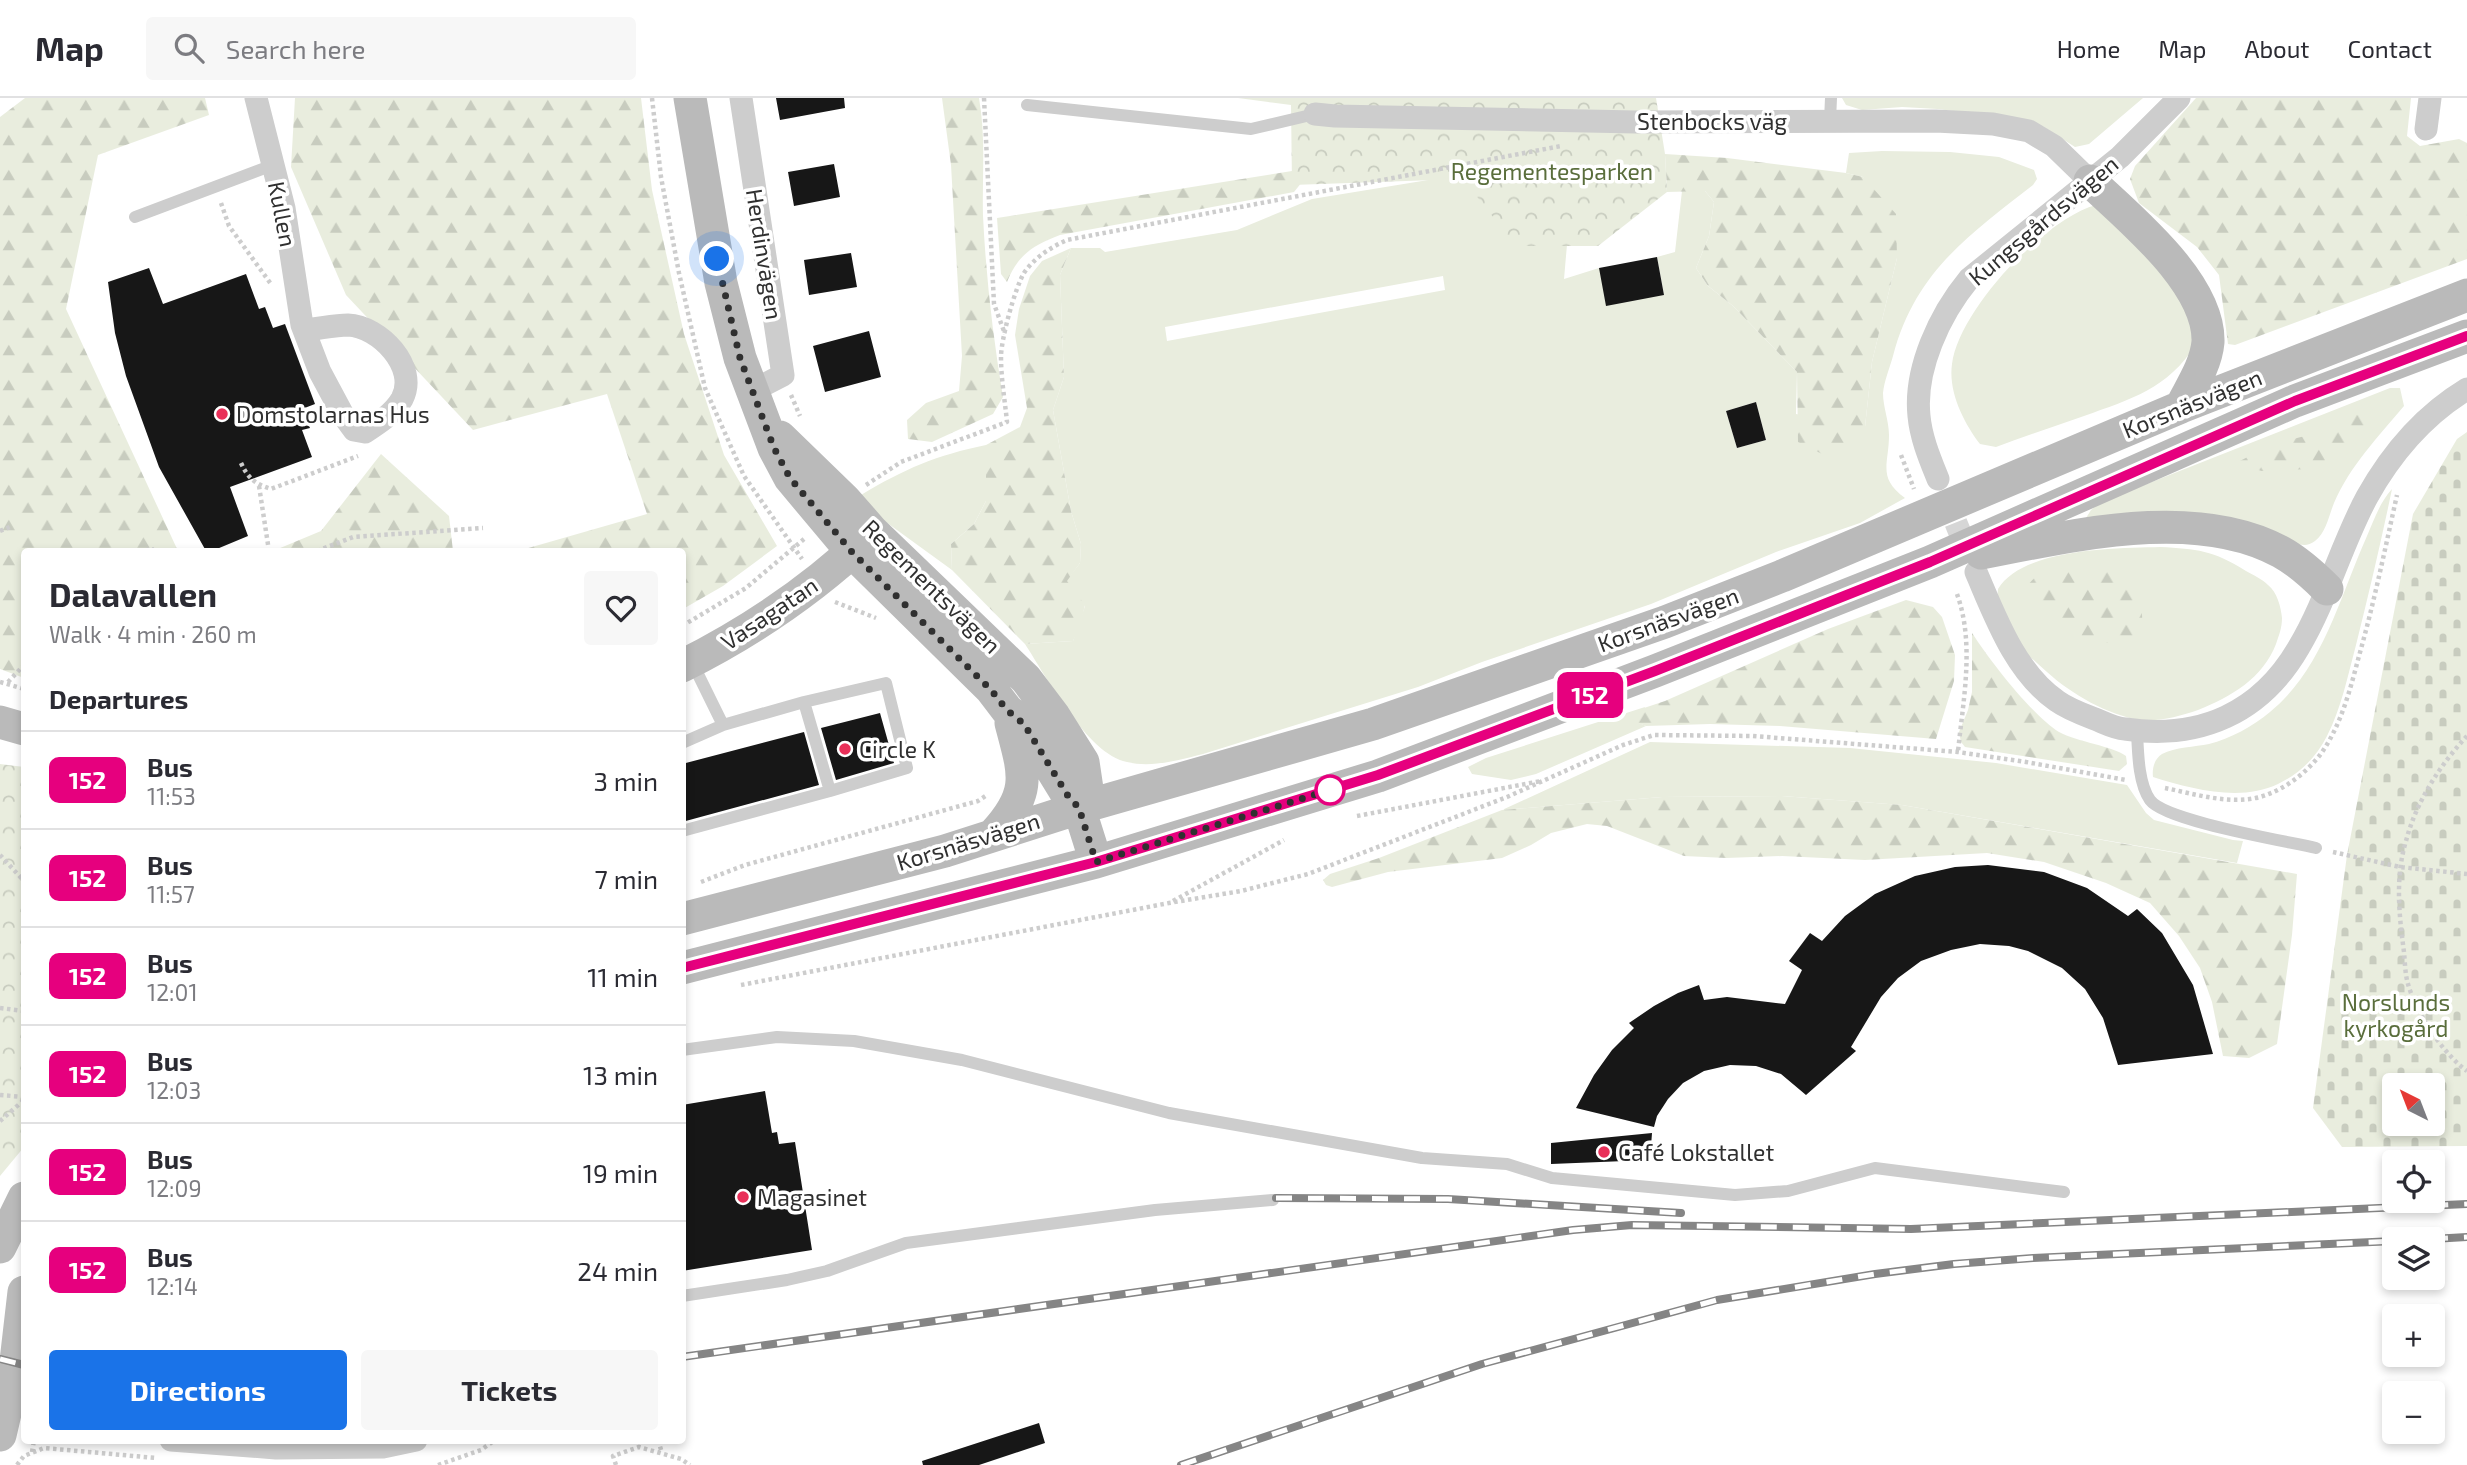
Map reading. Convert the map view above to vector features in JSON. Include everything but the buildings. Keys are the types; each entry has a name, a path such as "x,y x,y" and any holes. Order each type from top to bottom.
{"main road":[{"name":"Regementsvägen","path":"690,98 721,283 740,358 774,448 790,478 1026,679 1054,716 1083,762"},
{"path":"2090,181 2166,257 2202,310 2208,344 2201,368 2181,407"},
{"name":"Korsnäsvägen","path":"686,918 945,851 1079,808 1373,724 1665,622 1782,576 2181,407 2467,295"},
{"name":"Korsnäsvägen","path":"686,967 1096,862 1378,775 1655,671 1942,573 2295,401 2467,336"},
{"path":"1942,573 2085,534 2143,527 2200,528 2251,539 2280,551 2327,589"},
{"name":"Regementsvägen","path":"862,542 1007,710 1024,724 1068,796 1079,808"},
{"name":"Vasagatan","path":"687,664 759,623 803,593 862,542"},
{"path":"994,834 1020,799 1024,774 1007,710"},
{"path":"0,722 21,728"},
{"path":"1083,762 1117,781 1157,785"},
{"path":"1083,762 1087,789 1079,808 1096,862"},
{"path":"0,1247 21,1204"},
{"path":"8,1416 21,1318"}],"street":[{"name":"Kullen","path":"256,98 284,208 304,330 320,372 354,430 365,432 383,420"},
{"name":"Herdinvägen","path":"741,98 783,375 752,391"},
{"name":"Kungsgårdsvägen","path":"1938,479 1927,453 1919,416 1919,398 1928,355 1951,304 1969,279 2120,157 2179,98"},
{"path":"2426,129 2430,98"},
{"name":"Stenbocks väg","path":"1315,114 1609,121 1936,121 1993,124 2029,131 2054,146 2090,181"},
{"path":"304,330 350,325 369,331 384,341 396,354 406,387 403,397 383,420"},
{"path":"1976,572 1996,620 2021,663 2056,700 2075,711 2118,728 2137,731 2153,733 2188,729 2219,721 2244,708 2287,667 2327,589 2367,498 2398,449 2436,411 2467,390"},
{"path":"166,1450 276,1448 384,1454 407,1444"}],"lane":[{"path":"1830,121 1831,98"},
{"path":"1027,104 1251,129 1315,114"},
{"path":"135,217 273,165"},
{"path":"687,664 723,725"},
{"path":"686,741 723,725 886,683 907,768 686,830"},
{"path":"804,702 831,791"},
{"path":"2137,731 2141,775 2150,801 2176,817 2316,848"},
{"path":"686,1049 777,1037 854,1041 962,1060 1169,1113 1409,1156 1507,1164 1552,1178 1735,1195 1788,1191 1875,1168 2064,1192"},
{"path":"686,1295 827,1271 906,1243 1154,1210 1273,1200"}],"path":[{"path":"984,98 994,304 1005,335"},
{"path":"859,490 901,462 1007,422 1001,355 1005,335 1023,275 1054,245 1067,240 1558,146 1572,146"},
{"path":"216,188 229,226 274,288"},
{"path":"241,463 248,476 259,486 271,489 367,453 383,420"},
{"path":"259,486 269,548"},
{"path":"0,531 10,527"},
{"path":"325,548 353,537 484,528"},
{"path":"686,624 746,588 794,548"},
{"path":"1942,573 1965,614 1967,636 1958,752"},
{"path":"8,682 21,668"},
{"path":"0,682 21,689"},
{"path":"2467,736 2435,777 2406,839 2400,867 2399,917 2407,983 2426,1021 2448,1053 2467,1071"},
{"path":"1357,816 1552,779"},
{"path":"738,986 1241,891 1308,874 1507,797"},
{"path":"1169,903 1284,840"},
{"path":"2316,848 2400,867 2467,874"},
{"path":"0,855 21,878"},
{"path":"0,1009 21,1011"},
{"path":"0,1096 21,1098"},
{"path":"0,1121 21,1101"},
{"path":"32,1452 33,1444"},
{"path":"438,1465 452,1463 492,1444"},
{"path":"659,1444 662,1454"},
{"path":"616,1465 613,1456 639,1447 690,1465"},
{"path":"17,1465 32,1452 44,1448 166,1450"}],"green space":[{"path":"25,98 205,98 209,115 98,155 66,309 177,548 21,548 21,677 0,669 0,117"},
{"path":"295,98 641,98 652,190 684,334 724,455 777,546 723,586 686,607 686,548 528,548 647,514 607,394 473,430 346,295 291,167"},
{"path":"942,98 979,98 983,142 986,262 1003,397 993,414 932,442 908,439 907,420 926,403 959,391 962,356 951,165"},
{"name":"Regementesparken","path":"1238,98 1656,98 1665,154 1667,192 1598,246 1516,246 1463,179 1292,185 1291,105"},
{"path":"1322,98 1471,173 1306,177 1294,192 1060,235 1022,257 1007,282 1001,274 997,218 1292,171"},
{"path":"1842,98 2143,98 2089,144 2075,147 2044,127 2027,121 1938,109 1902,107 1862,110 1846,105"},
{"path":"2196,98 2411,98 2407,136 2420,146 2459,139 2467,143 2467,259 2235,345 2228,344 2219,275 2197,247 2139,203 2130,179 2135,166"},
{"path":"1950,152 1999,157 2034,170 2037,179 1947,258 1915,301 1903,327 1883,393 1889,430 1886,470 1891,484 1905,498 1860,523 1776,552 1651,604 1418,687 1203,754 1156,764 1127,762 1112,756 1097,745 1069,712 1025,644 1073,641 1085,606 1066,581 1080,563 1081,544 1071,511 1053,410 1064,377 1060,275 1071,248 1100,248 1105,252 1237,230 1312,199 1471,173 1568,233 1564,279 1599,268 1664,295 1657,257 1675,252 1682,191 1705,191 1714,202 1709,236 1696,268 1708,286 1733,306 1797,372 1796,414 1865,427 1872,362 1897,258 1863,177 1846,173 1849,153","holes":["1443,276 1445,290 1167,341 1165,327","1756,402 1766,440 1737,448 1726,411"]},
{"path":"1665,154 1727,158 1863,177 1896,214 1897,258 1872,362 1865,427 1851,445 1822,454 1798,442 1797,372 1733,306 1708,286 1696,268 1709,236 1714,202 1705,191 1667,192"},
{"path":"2096,205 2105,207 2185,300 2196,344 2173,372 2133,398 1996,447 1980,444 1963,417 1952,385 1952,364 1958,342 1970,318 1987,294 2029,247 2075,214"},
{"path":"1071,248 1060,275 1064,377 1053,410 1071,511 1081,544 1080,563 1067,581 1085,605 1073,641 1025,644 952,570 951,544 974,524 986,501 986,445 1020,427 1027,408 1015,335 1019,309 1030,276 1042,261"},
{"path":"2390,388 2400,388 2404,406 2356,464 2334,503 2322,533 2308,545 2285,540 2086,518 2101,502"},
{"path":"2358,414 2381,417 2371,438 2308,469 2262,471 2234,464 2273,444 2309,435"},
{"name":"Norslunds kyrkogård","path":"2467,432 2467,1146 2342,1147 2313,1108 2347,855 2413,514 2457,439"},
{"path":"986,445 986,501 974,524 951,544 952,570 857,501 861,495 907,470 936,458"},
{"path":"381,454 449,516 453,548 280,548 321,531"},
{"path":"2392,489 2344,692 2327,736 2312,758 2286,780 2248,792 2216,792 2153,777 2154,764 2162,754 2217,742 2233,735 2270,712 2288,695 2317,653 2378,511"},
{"path":"2160,547 2195,550 2214,555 2260,579 2276,596 2282,618 2276,644 2270,656 2263,667 2244,685 2198,710 2162,719 2140,720 2090,702 2067,688 2037,663 2005,626 2000,615 1998,589 2010,575 2049,558 2097,550"},
{"path":"2089,569 2131,570 2141,590 2143,639 2087,645 2045,621 2025,588 2037,575"},
{"path":"1906,600 1933,607 1942,617 1955,655 1954,681 1936,739 1780,726 1646,726 1638,723 1637,717 1644,708 1828,629"},
{"path":"1972,633 2012,687 2048,724 2059,732 2126,756 2127,764 2119,771 1965,747 1959,732 1972,692"},
{"path":"1645,707 1639,723 1646,726 1536,774 1511,780 1472,774 1468,767 1486,758"},
{"path":"1650,742 1850,748 1996,763 2127,785 2154,820 2243,841 2237,863 1902,805 1782,796 1662,797 1502,810"},
{"path":"0,764 21,767 21,1151 0,1176"},
{"path":"1782,796 1902,805 2297,874 2292,935 2277,1044 2249,1058 2223,1056 2212,1002 2200,968 2179,936 2150,903 2106,883 2044,862 1987,853 1865,860 1782,856 1684,856 1607,826 1587,824 1551,833 1502,858 1388,872 1332,887 1326,885 1323,880 1330,874 1502,810 1662,797"}],"tunnel":[{"path":"1943,491 1971,560"}],"railway":[{"path":"1276,1198 1448,1199 1681,1213"},
{"path":"686,1356 1573,1230 1632,1225 1911,1229 2467,1204"},
{"path":"2445,1238 2467,1237"},
{"path":"1181,1465 1482,1364 1717,1300 1954,1264 2382,1242"},
{"path":"0,1359 21,1364"}],"bus line":[{"name":"152","path":"686,967 1096,862 1378,775 1655,671 1930,562 2295,401 2467,336"}],"place":[{"name":"Domstolarnas Hus","path":"222,414"},
{"name":"Circle K","path":"845,749"},
{"name":"Café Lokstallet","path":"1604,1152"},
{"name":"Magasinet","path":"743,1197"}],"route":[{"path":"717,259 740,358 774,448 790,478 852,552 991,690 1007,710 1024,724 1068,796 1079,808 1096,862 1330,790"}]}
